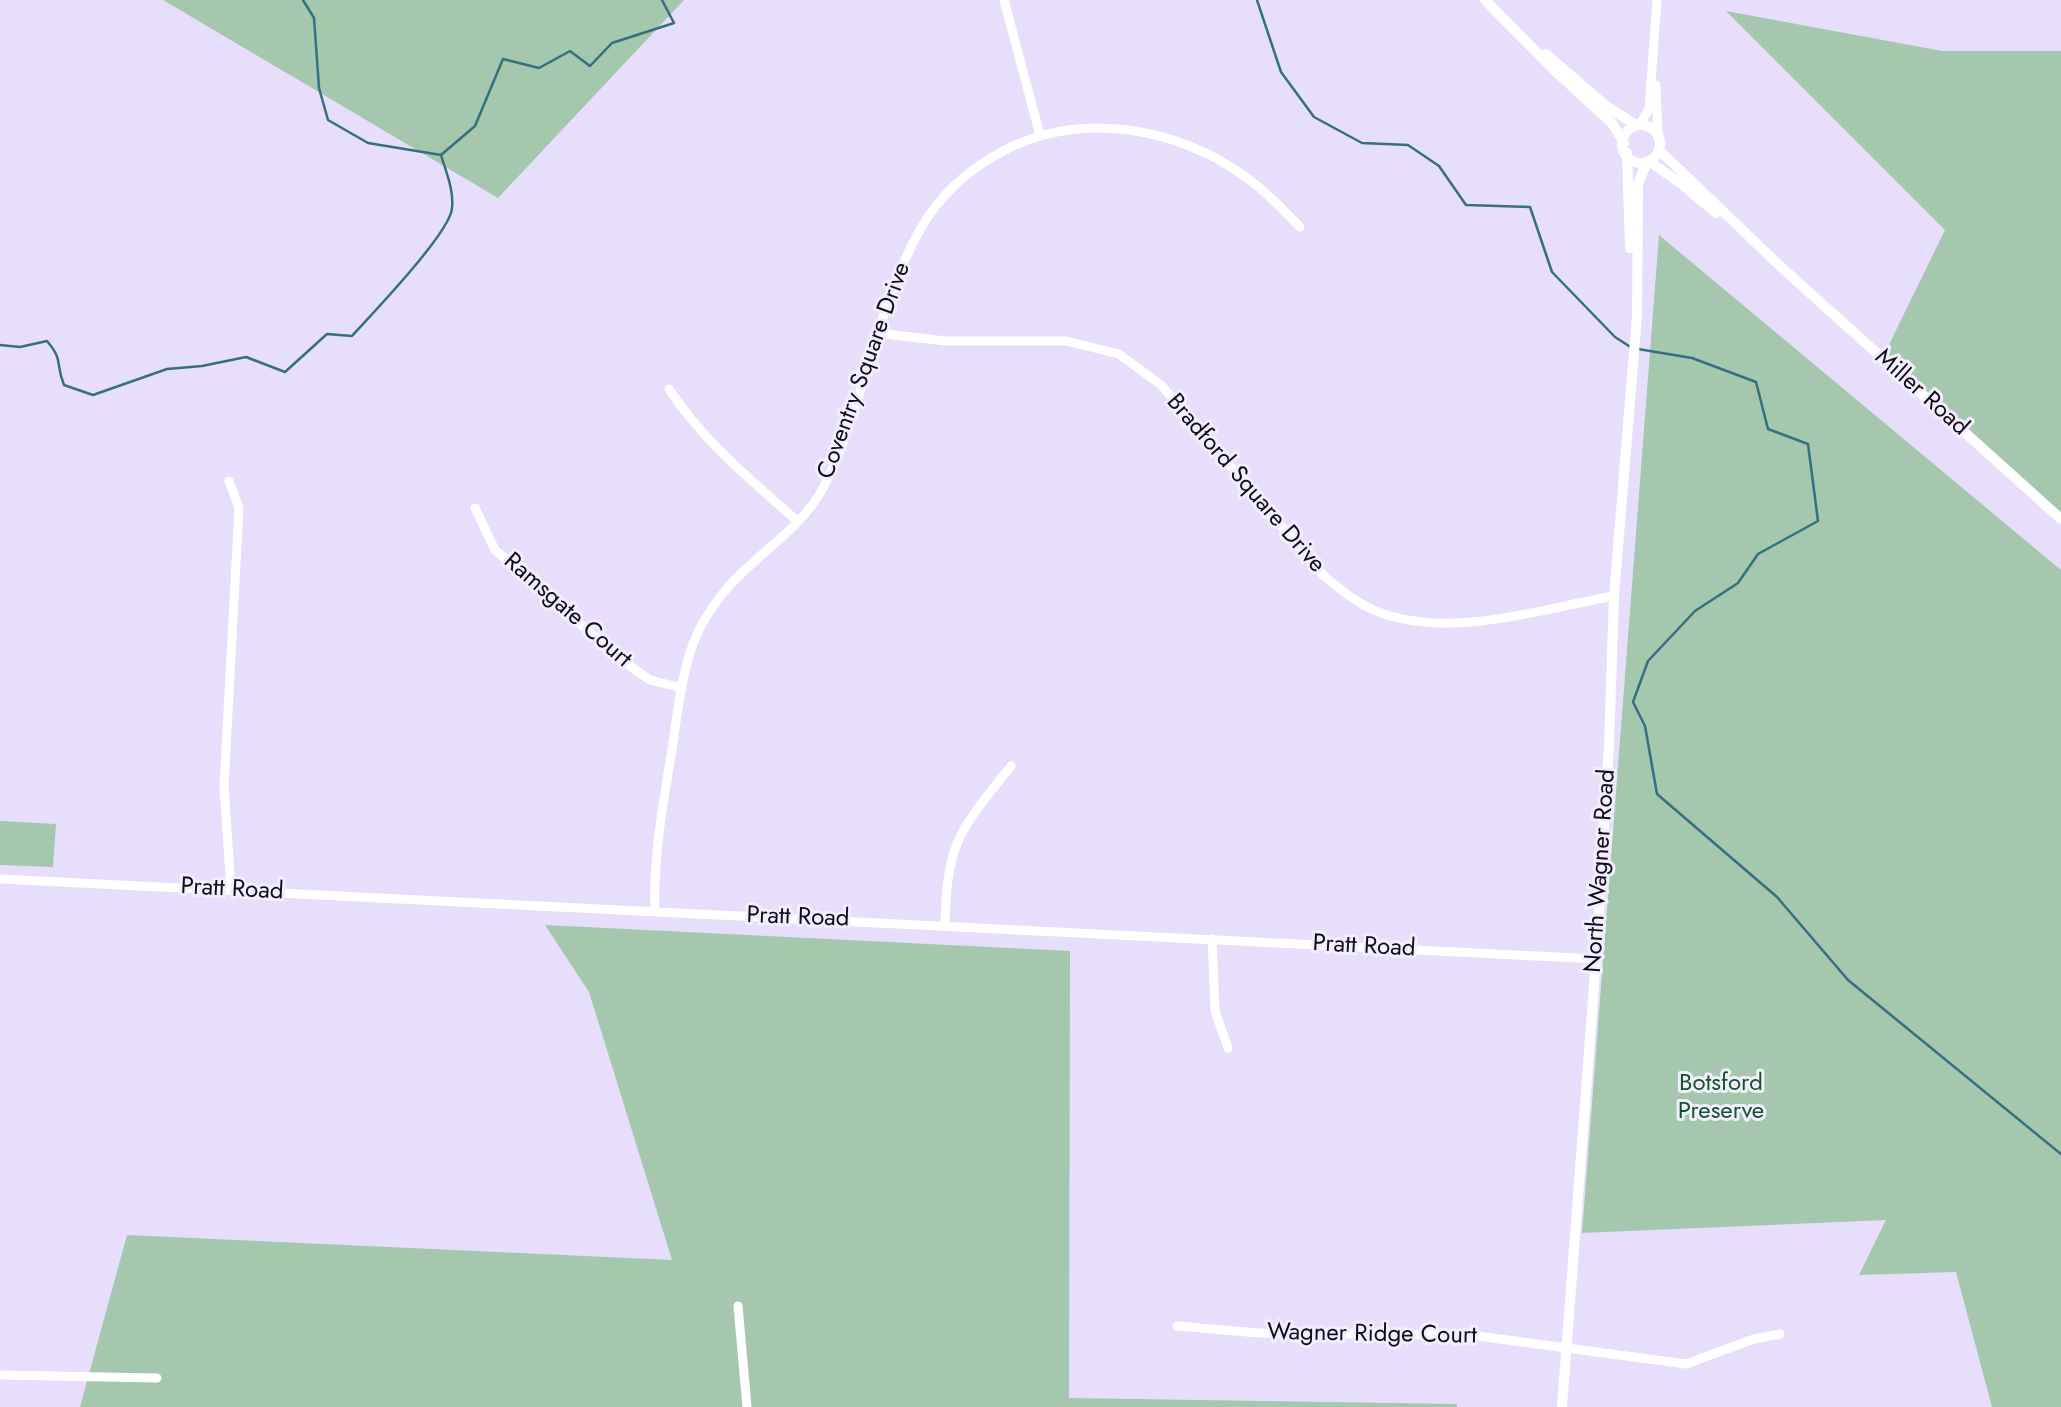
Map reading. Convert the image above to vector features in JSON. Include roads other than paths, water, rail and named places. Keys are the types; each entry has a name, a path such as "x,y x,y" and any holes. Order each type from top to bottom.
{"main road":[{"path":"1485,0 1553,69 1612,123 1635,161 1648,163 1658,144 1651,128 1638,124 1606,106 1514,28"},
{"path":"1625,148 1628,129 1638,124"},
{"name":"Miller Road","path":"1658,144 1780,266"},
{"name":"North Wagner Road","path":"1562,1407 1596,959 1609,746 1614,596 1633,338 1625,148"},
{"name":"North Wagner Road","path":"1633,338 1637,316 1638,184 1648,163"},
{"name":"Miller Road","path":"1648,163 1679,182 1780,266 2061,520"}],"street":[{"path":"1004,0 1040,135"},
{"path":"1638,124 1649,109 1657,0"},
{"path":"1653,81 1658,144"},
{"name":"Coventry Square Drive","path":"654,912 653,869 682,688 693,643 707,614 742,572 796,520 821,491 836,457 904,260 922,225 950,188 982,162 1040,135 1095,127 1158,135 1205,153 1247,177 1300,227"},
{"name":"Bradford Square Drive","path":"877,333 945,341 1066,341 1119,354 1161,386 1325,577 1350,597 1382,614 1413,621 1477,621 1614,596"},
{"path":"668,389 688,418 719,452 796,520"},
{"path":"229,481 239,508 224,786 231,890"},
{"name":"Ramsgate Court","path":"475,508 495,550 584,628 650,680 682,688"},
{"path":"945,924 946,877 953,850 983,801 1012,766"},
{"name":"Pratt Road","path":"0,878 1596,959"},
{"path":"1212,939 1215,1011 1228,1048"},
{"path":"738,1306 747,1407"},
{"name":"Wagner Ridge Court","path":"1177,1326 1259,1333 1470,1335 1567,1345 1686,1364 1754,1339 1780,1334"},
{"path":"0,1375 157,1378"}],"waterway":[{"path":"303,0 314,18 319,88 328,120 368,143 441,155"},
{"path":"441,155 475,126 503,59 539,68 570,51 590,66 612,43 674,23 662,0"},
{"path":"1257,0 1281,72 1314,117 1362,143 1408,145 1439,166 1466,205 1530,207 1552,272 1615,337 1632,348"},
{"path":"0,345 20,347 47,341 57,358 64,385 93,395 167,369 202,366 246,357 285,372 327,334 352,336 439,235 452,208 452,195 441,155"},
{"path":"1638,349 1692,358 1756,382 1768,429 1808,444 1818,521 1758,554 1738,583 1695,611 1648,661 1633,702 1645,726 1657,794 1777,897 1848,980 2061,1154"}],"park label":[{"name":"Botsford Preserve","path":"1721,1098"}]}
